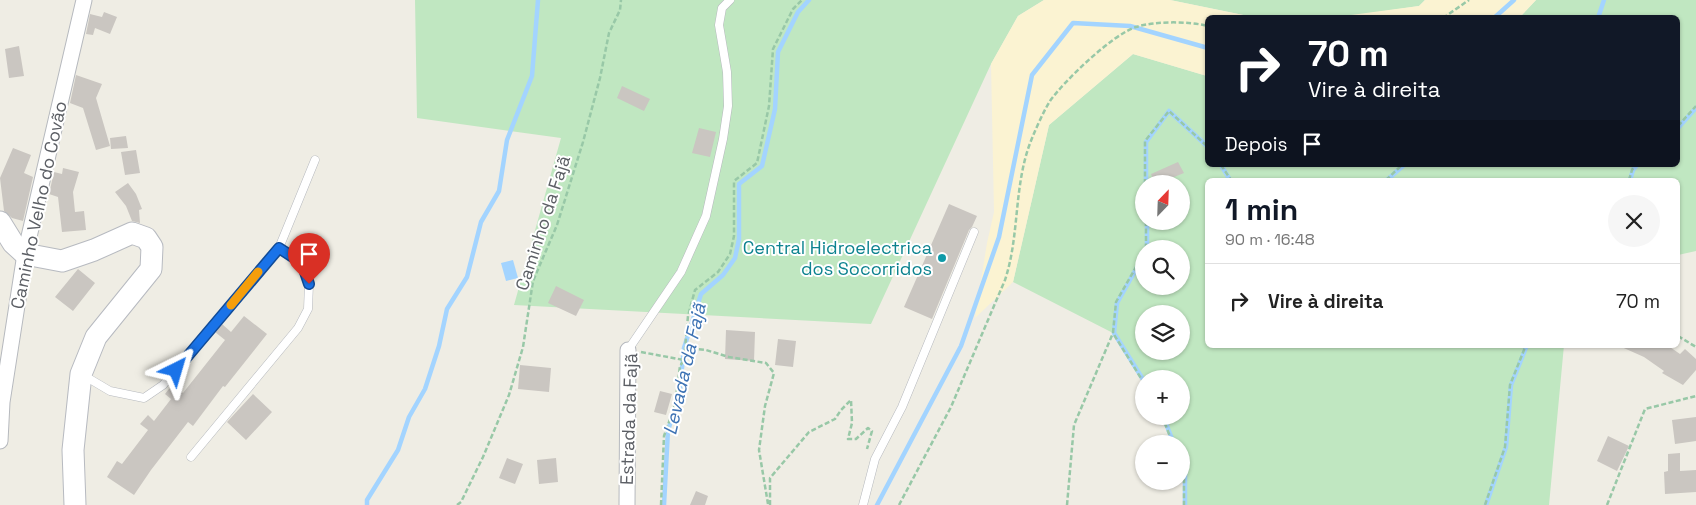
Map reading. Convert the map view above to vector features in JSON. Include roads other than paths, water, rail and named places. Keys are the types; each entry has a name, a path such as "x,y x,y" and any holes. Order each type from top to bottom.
{"street":[{"name":"Caminho Velho do Covão","path":"0,441 1,402 25,254 84,0"},
{"path":"0,222 12,243 25,254 62,261 94,250 132,233 146,238 152,247 151,268 96,337 81,374 73,450 75,505"},
{"name":"Estrada da Fajã","path":"627,505 628,350"}],"lane":[{"name":"Estrada da Fajã","path":"628,350 681,272 706,216 723,139 728,106 726,63 719,25 722,8 730,0"},
{"path":"81,374 110,390 144,398 163,385 279,248 315,160"},
{"path":"862,504 875,459 902,407 974,232"},
{"path":"191,457 298,328 308,309 309,284 302,263 279,248"}],"water":[{"path":"513,260 518,278 506,281 501,263"}],"waterway":[{"path":"367,505 367,500 398,450 409,417 425,389 439,346 447,309 467,277 481,222 499,191 507,140 532,76 538,0"},
{"name":"Levada da Fajã","path":"664,505 668,430 679,398 684,348 701,294 723,275 735,258 739,239 739,184 762,166 775,109 778,52 798,12 809,0"},
{"path":"1497,15 1514,0"},
{"path":"1599,15 1604,0"},
{"path":"877,505 961,346 999,237 1032,75 1073,23 1130,26 1205,47"},
{"path":"1680,126 1696,108"},
{"path":"1146,175 1146,142 1169,111 1205,144"},
{"path":"1222,167 1229,178"},
{"path":"1389,178 1402,167"},
{"path":"1631,178 1635,167"},
{"path":"1147,230 1147,240"},
{"path":"1135,271 1117,303 1114,333 1137,370"},
{"path":"1486,505 1506,447 1511,385 1526,348"},
{"path":"1167,425 1170,435"},
{"path":"1185,490 1185,505"}],"place":[{"name":"Central Hidroelectrica dos Socorridos","path":"942,258"}]}
